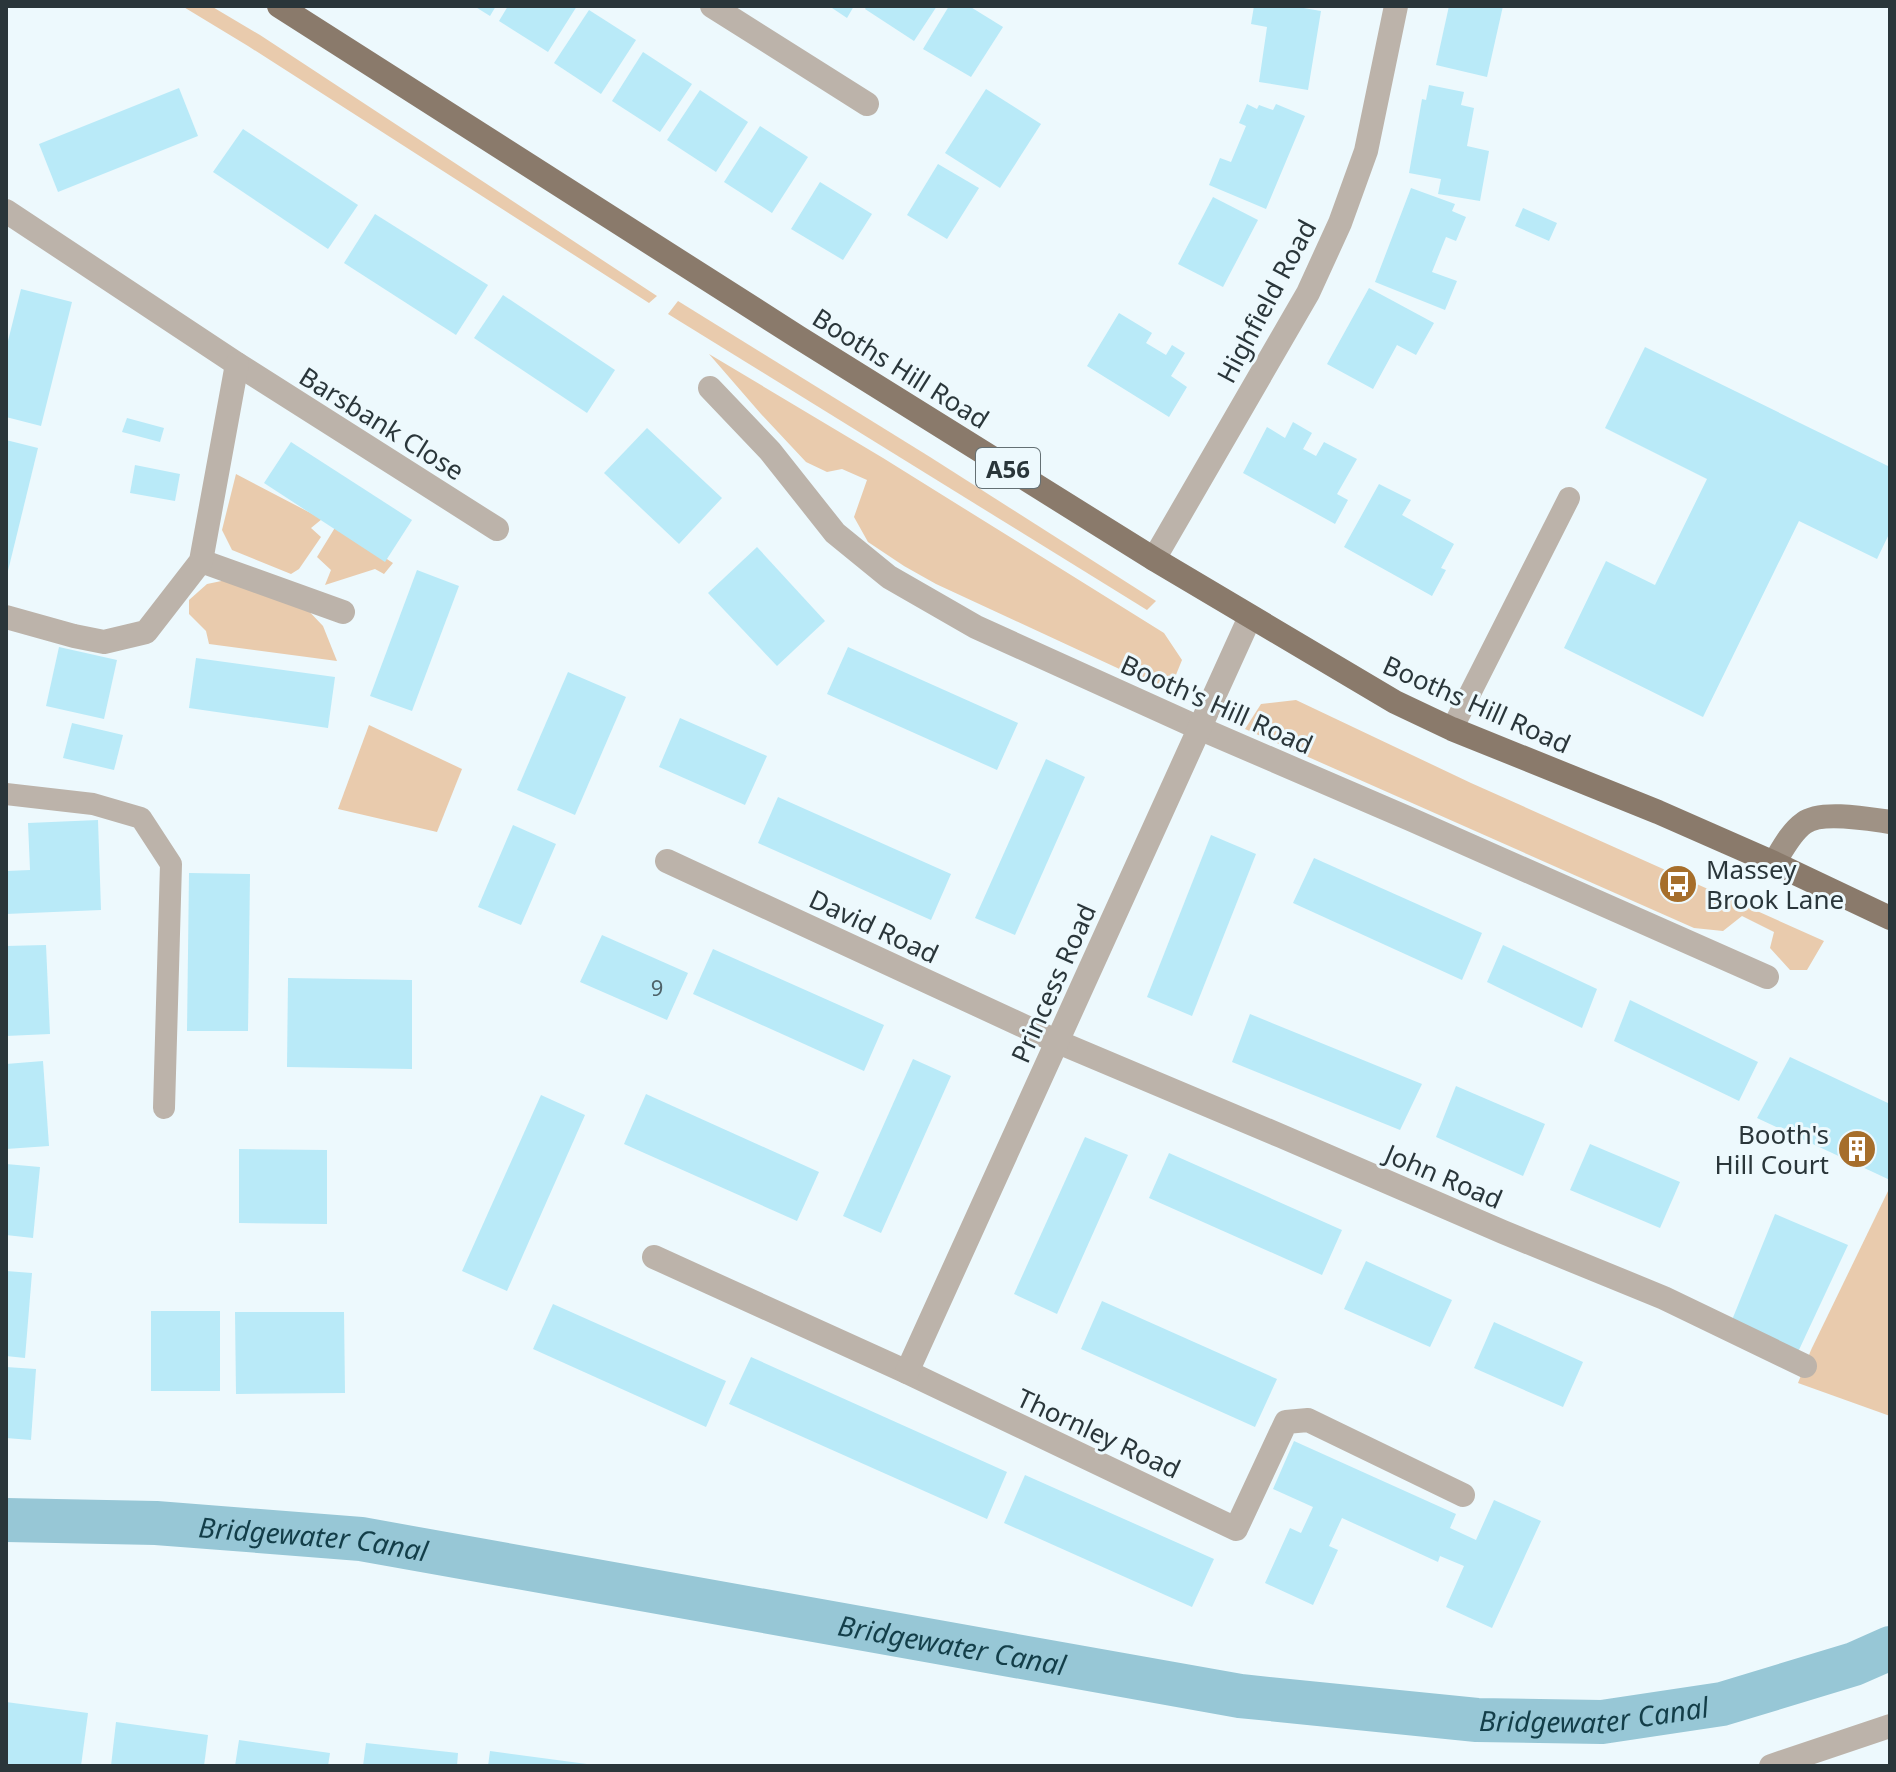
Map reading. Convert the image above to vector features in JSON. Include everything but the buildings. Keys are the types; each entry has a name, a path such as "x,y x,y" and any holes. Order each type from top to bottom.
{"main road":[{"name":"Booths Hill Road","path":"279,6 798,337 1154,559 1395,702 1452,729 1658,812 1774,863"},
{"name":"A56","path":"1774,863 1890,918"}],"street":[{"path":"712,6 867,104"},
{"name":"Highfield Road","path":"1154,559 1308,293 1340,223 1366,151 1396,6"},
{"name":"Barsbank Close","path":"6,211 237,364 497,529"},
{"path":"6,617 104,642 146,632 201,561 237,364"},
{"name":"Booth's Hill Road","path":"710,388 770,451 835,533 889,577 976,627 1767,977"},
{"path":"201,561 343,612"},
{"name":"Princess Road","path":"907,1372 1250,617"},
{"path":"1774,863 1797,830 1813,818 1825,816 1890,822"},
{"name":"David Road","path":"667,861 1058,1042"},
{"name":"John Road","path":"1058,1042 1664,1298 1805,1366"},
{"name":"Thornley Road","path":"654,1257 907,1372 1236,1529 1286,1422 1308,1420 1463,1495"},
{"path":"1771,1766 1890,1726"}],"lane":[{"path":"1452,729 1569,498"},
{"path":"6,794 93,804 141,818 171,864 164,1108"}],"shaded area":[{"path":"182,6 211,6 260,35 657,296 649,303"},
{"path":"678,301 1156,601 1147,610 668,314"},
{"path":"709,354 1164,633 1182,660 1169,692 936,584 868,542 854,517 867,480 842,469 827,472 806,462"},
{"path":"236,474 322,519 311,528 321,537 299,569 291,574 232,550 222,530"},
{"path":"336,526 393,563 384,574 375,569 325,585 331,570 317,557"},
{"path":"231,579 303,605 323,626 337,661 209,644 206,631 189,614 189,600 207,584"},
{"path":"1296,700 1471,783 1824,941 1807,970 1790,970 1770,948 1774,932 1742,916 1723,931 1694,928 1245,729 1261,704"},
{"path":"369,725 462,769 437,832 338,809"},
{"path":"1890,1187 1890,1416 1798,1383"}],"waterway":[{"name":"Bridgewater Canal","path":"6,1520 156,1523 361,1539 1240,1696 1477,1720 1602,1722 1722,1704 1854,1664 1890,1648"}],"place":[{"name":"Massey Brook Lane","path":"1678,884"},
{"name":"Booth's Hill Court","path":"1857,1149"}]}
